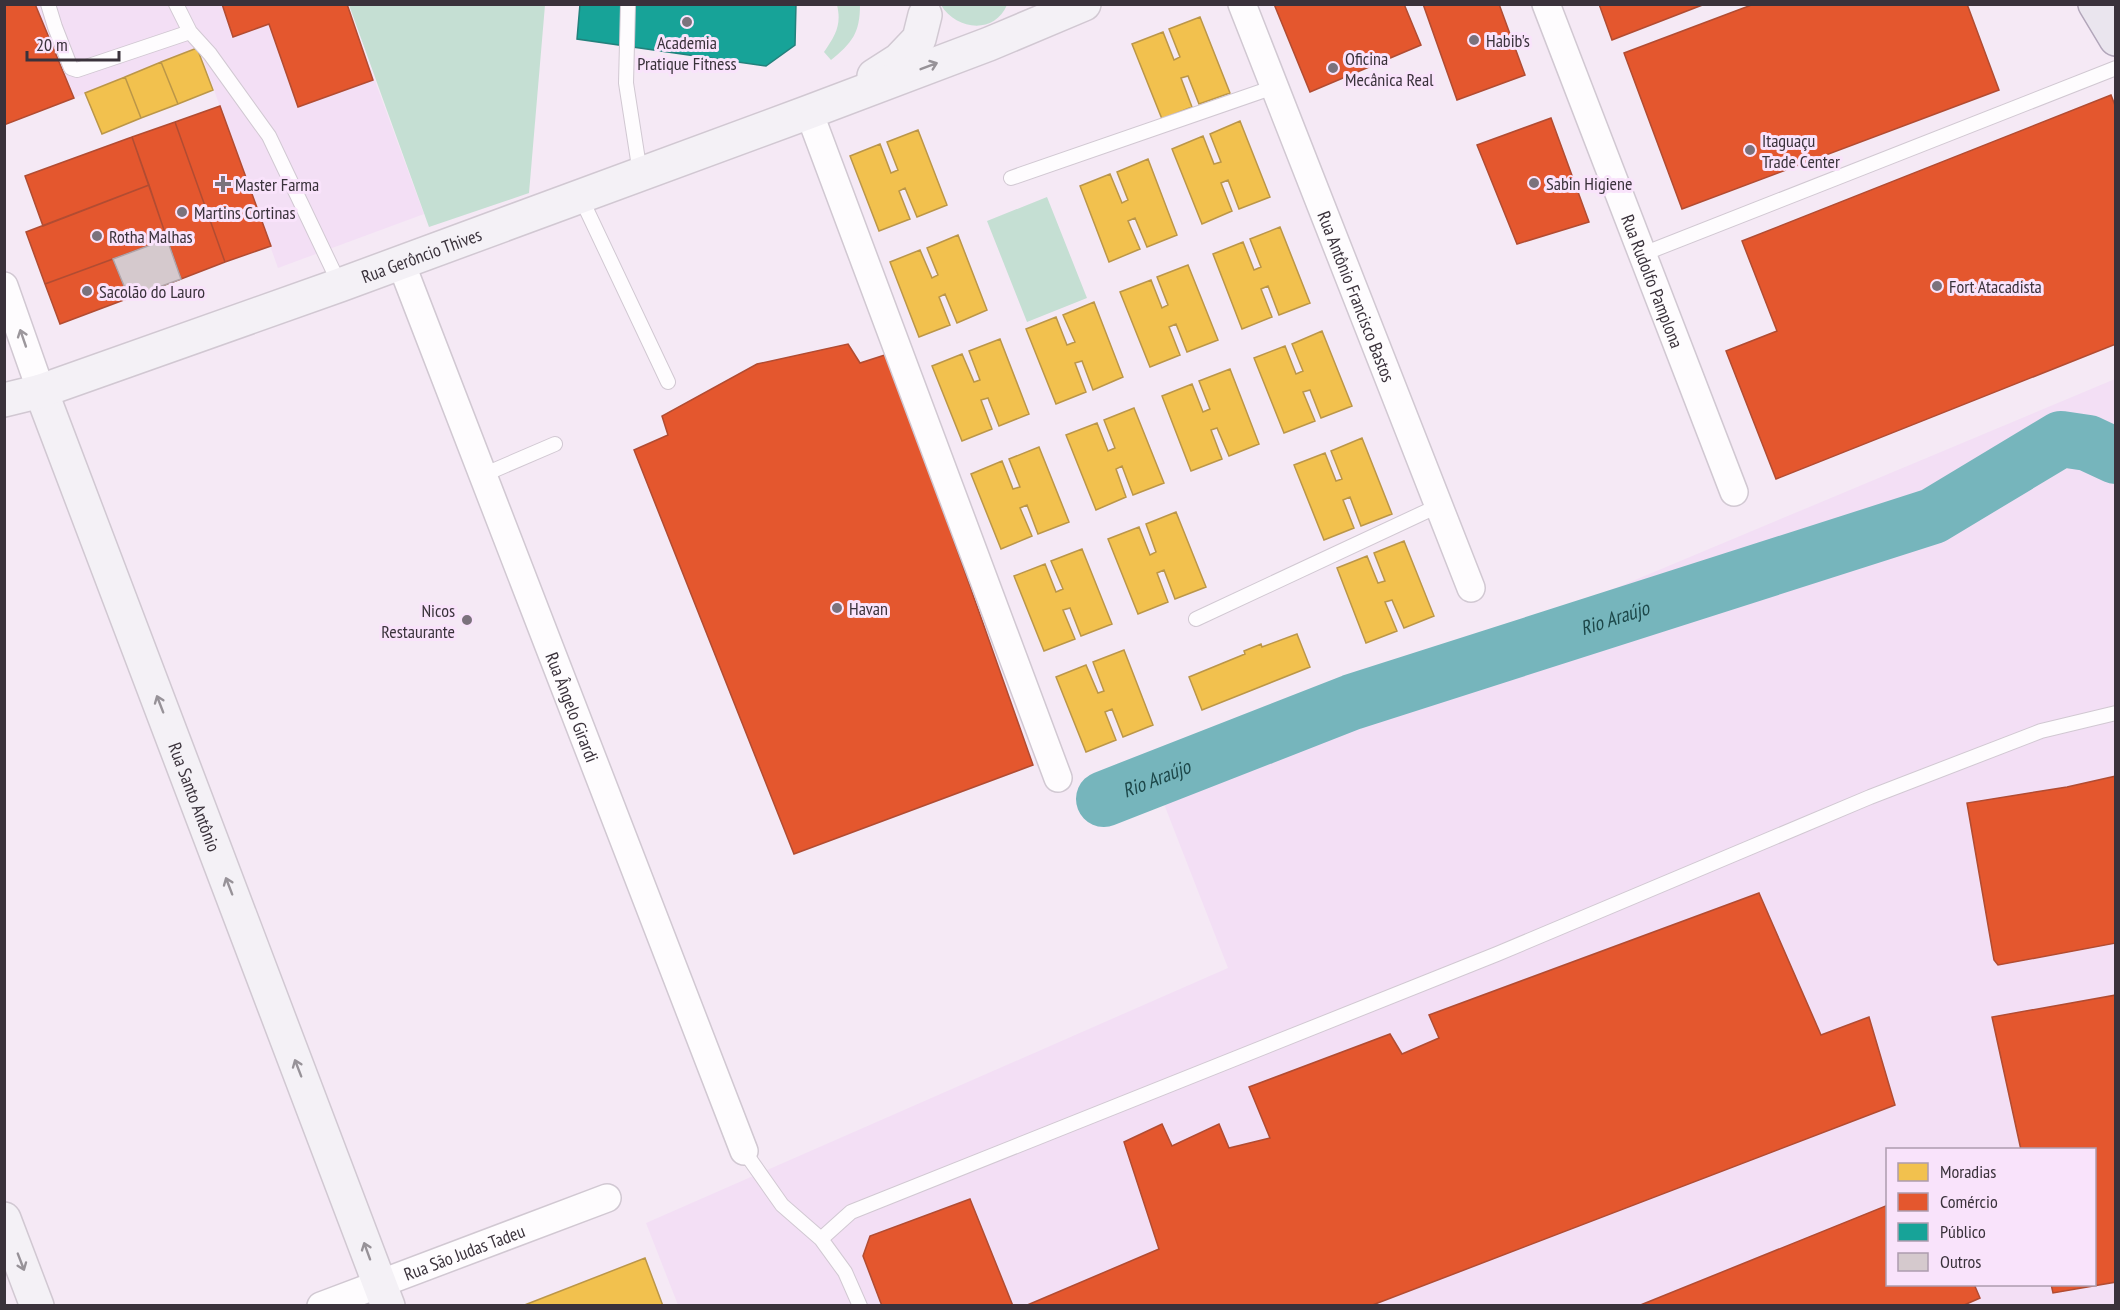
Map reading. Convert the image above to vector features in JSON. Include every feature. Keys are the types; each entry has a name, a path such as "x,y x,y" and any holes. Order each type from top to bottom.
{"main road":[{"path":"923,10 936,30 952,41 970,46 998,40 1020,22 1028,4"},
{"path":"822,107 998,40 1084,4"},
{"path":"2095,4 2115,39"},
{"path":"822,107 899,60 919,39 923,10"},
{"name":"Rua Gerôncio Thives","path":"4,400 41,391 340,285 822,107"},
{"name":"Rua Santo Antônio","path":"41,391 384,1295"},
{"path":"4,1219 37,1305"}],"street":[{"name":"Rua Antônio Francisco Bastos","path":"1242,4 1471,588"},
{"name":"Rua Rudolfo Pamplona","path":"1546,4 1734,492"},
{"path":"822,107 1058,778"},
{"name":"Rua Ângelo Girardi","path":"401,262 744,1151"},
{"name":"Rua Santo Antônio","path":"4,286 41,391"},
{"name":"Rua São Judas Tadeu","path":"321,1305 384,1295 607,1198"}],"lane":[{"path":"48,4 71,68 77,70 190,32"},
{"path":"176,4 190,32 210,54 269,136 340,285"},
{"path":"628,4 626,83 640,173"},
{"path":"1642,254 2115,68"},
{"path":"1011,178 1274,87"},
{"path":"580,196 668,382"},
{"path":"483,475 555,444"},
{"path":"1196,619 1438,506"},
{"path":"821,1239 850,1212 1486,958 1870,797 2041,731 2115,713"},
{"path":"744,1151 782,1205 821,1239 845,1272 860,1305"}],"shaded area":[{"path":"35,5 347,5 424,214 278,268 200,51 197,48 74,98"},
{"path":"2115,379 2115,1305 678,1305 646,1223 1228,968 1155,781"}],"green space":[{"path":"349,5 545,5 529,193 429,227"},
{"path":"837,5 860,5 860,15 853,37 831,60 824,52 837,30 839,19"},
{"path":"941,5 1007,5 1001,15 993,21 975,26 956,20"},
{"path":"1047,197 1087,298 1027,322 987,221"}],"building: Moradias":[{"path":"1200,17 1230,93 1199,104 1188,76 1181,78 1192,107 1162,119 1132,44 1163,32 1174,60 1180,57 1169,29"},
{"path":"197,48 213,90 178,104 161,62"},
{"path":"161,62 178,104 141,118 125,77"},
{"path":"125,77 141,118 102,134 85,93"},
{"path":"1240,121 1270,197 1239,209 1228,180 1221,183 1232,211 1202,224 1172,149 1203,136 1214,164 1221,162 1210,134"},
{"path":"918,130 947,205 917,217 905,188 899,191 910,219 879,231 850,156 880,144 891,173 898,170 887,142"},
{"path":"1148,159 1177,235 1147,247 1135,218 1128,221 1140,249 1109,262 1080,186 1110,174 1122,203 1128,200 1117,172"},
{"path":"1280,227 1310,303 1279,315 1268,286 1261,289 1272,317 1242,329 1213,254 1243,242 1254,270 1261,267 1250,239"},
{"path":"958,235 987,310 957,323 945,294 939,297 950,325 919,337 890,262 920,250 932,278 938,275 927,248"},
{"path":"1188,265 1218,340 1187,352 1176,324 1169,327 1180,355 1150,367 1120,292 1151,280 1162,308 1168,305 1157,277"},
{"path":"1094,302 1123,377 1093,390 1082,361 1075,363 1086,392 1056,404 1026,329 1056,317 1067,345 1075,342 1063,315"},
{"path":"1322,331 1352,406 1321,418 1310,390 1303,392 1315,421 1284,433 1254,358 1285,346 1296,374 1303,371 1292,344"},
{"path":"1000,339 1029,414 999,426 988,398 981,400 992,429 962,441 932,366 962,354 974,382 980,380 969,351"},
{"path":"1230,369 1259,444 1229,456 1217,428 1211,430 1222,459 1191,471 1162,396 1192,384 1203,412 1210,409 1199,381"},
{"path":"1134,408 1164,483 1133,495 1122,466 1116,469 1126,497 1096,510 1066,435 1097,423 1108,451 1115,448 1104,420"},
{"path":"1362,438 1392,514 1361,526 1350,497 1343,500 1354,528 1324,540 1294,465 1325,453 1336,481 1342,479 1331,451"},
{"path":"1039,447 1069,522 1038,534 1027,505 1020,508 1032,536 1001,549 971,474 1002,461 1013,489 1020,487 1009,459"},
{"path":"1176,512 1206,587 1175,599 1164,570 1157,573 1168,602 1138,614 1108,539 1139,527 1150,555 1156,552 1146,524"},
{"path":"1404,541 1434,616 1404,628 1392,600 1385,602 1397,631 1366,643 1337,568 1367,556 1378,583 1385,581 1374,553"},
{"path":"1082,549 1112,624 1081,636 1070,608 1063,610 1075,639 1044,651 1014,576 1045,564 1056,592 1063,589 1051,561"},
{"path":"1297,634 1310,667 1202,710 1189,677 1245,654 1244,651 1261,644 1262,647"},
{"path":"1124,650 1153,725 1123,737 1112,709 1105,712 1116,740 1086,752 1056,677 1086,665 1098,693 1104,691 1093,662"},
{"path":"645,1258 663,1306 522,1306"}],"building: Comércio":[{"path":"4,4 35,4 74,98 4,125"},
{"path":"222,4 347,4 373,80 298,107 269,24 233,37"},
{"name":"Oficina Mecânica Real","path":"1274,4 1404,4 1421,45 1310,92"},
{"name":"Habib's","path":"1423,4 1499,4 1525,75 1457,100"},
{"path":"1599,4 1705,4 1612,40"},
{"name":"Itaguaçu Trade Center","path":"1754,4 1967,4 1999,90 1682,209 1624,53"},
{"name":"Fort Atacadista","path":"2111,95 2116,108 2116,344 1776,479 1726,351 1777,331 1742,241"},
{"name":"Master Farma","path":"220,106 271,246 225,262 175,122"},
{"name":"Sabin Higiene","path":"1551,118 1589,222 1517,244 1477,145"},
{"name":"Martins Cortinas","path":"175,122 225,262 181,279 132,137"},
{"path":"132,137 149,185 43,226 25,176"},
{"name":"Rotha Malhas","path":"149,185 167,239 45,284 26,232"},
{"path":"167,239 181,279 129,298 113,259"},
{"name":"Sacolão do Lauro","path":"113,259 129,298 60,324 45,284"},
{"name":"Havan","path":"848,344 860,363 888,354 1033,765 794,854 634,450 668,435 662,416 757,364"},
{"path":"2116,776 2116,943 1998,965 1994,960 1967,803 2067,787"},
{"path":"1759,893 1821,1035 1869,1017 1895,1105 1370,1306 1025,1306 1159,1249 1124,1142 1162,1124 1172,1146 1219,1124 1229,1148 1270,1138 1249,1087 1390,1034 1402,1054 1439,1038 1429,1015"},
{"path":"2116,995 2116,1282 2096,1285 2096,1148 2021,1148 1992,1017"},
{"path":"970,1199 1013,1306 882,1306 863,1256 870,1236"},
{"path":"1886,1206 1886,1286 1975,1286 1980,1298 1962,1306 1638,1306"},
{"path":"2051,1286 2093,1286 2053,1293"}],"building: Público":[{"name":"Academia Pratique Fitness","path":"580,4 796,4 795,45 766,66 577,39"}],"building: Outros":[{"path":"167,239 181,279 129,298 113,259"}],"waterway":[{"name":"Rio Araújo","path":"1104,799 1352,702 1933,516 2061,439 2088,443 2116,456"}],"place":[{"name":"Academia Pratique Fitness","path":"687,22"},
{"name":"Habib's","path":"1474,40"},
{"name":"Oficina Mecânica Real","path":"1333,68"},
{"name":"Itaguaçu Trade Center","path":"1750,150"},
{"name":"Sabin Higiene","path":"1534,183"},
{"name":"Master Farma","path":"223,184"},
{"name":"Martins Cortinas","path":"182,212"},
{"name":"Rotha Malhas","path":"97,236"},
{"name":"Fort Atacadista","path":"1937,286"},
{"name":"Sacolão do Lauro","path":"87,291"},
{"name":"Havan","path":"837,608"},
{"name":"Nicos Restaurante","path":"467,620"}]}
